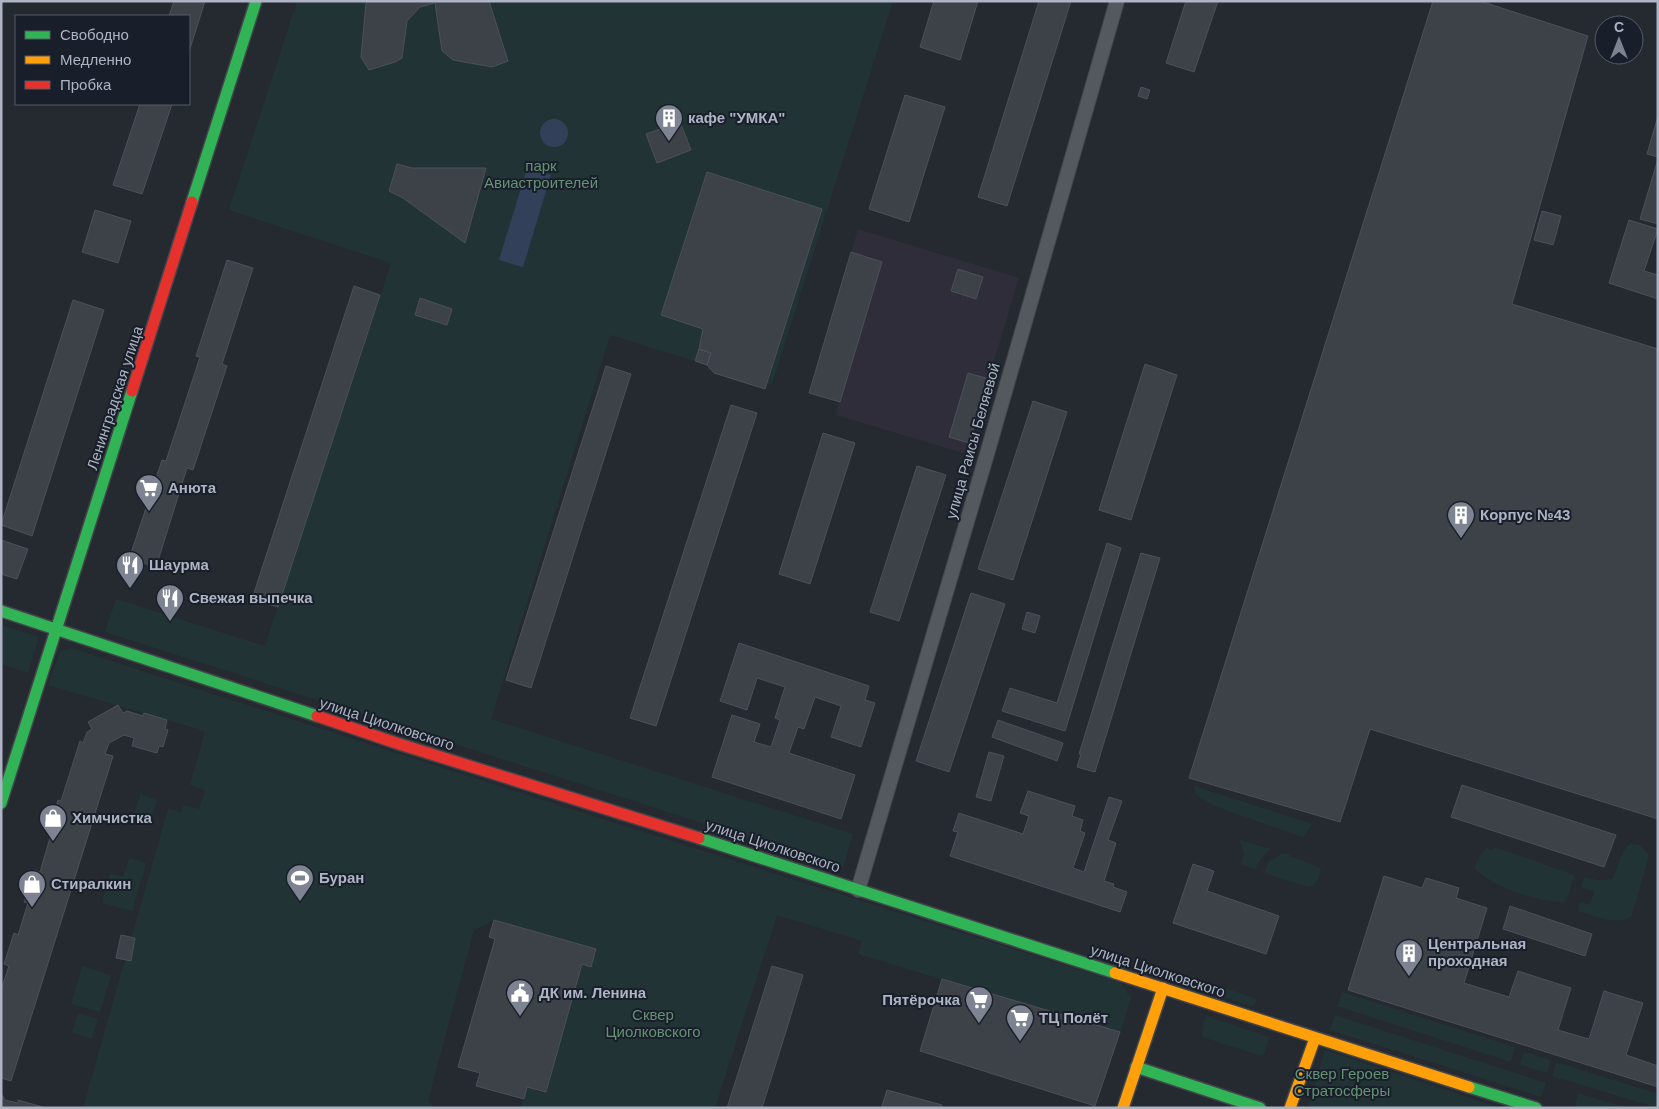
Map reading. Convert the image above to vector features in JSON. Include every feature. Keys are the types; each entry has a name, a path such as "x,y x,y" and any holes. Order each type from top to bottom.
{"street":[{"name":"Ленинградская улица","path":"1,803 256,1"},
{"name":"улица Раисы Беляевой","path":"858,890 987,454 1117,1"},
{"name":"улица Циолковского","path":"1,612 396,743 1536,1108"},
{"path":"1123,1108 1163,988"},
{"path":"1290,1108 1315,1038"},
{"path":"1136,1068 1260,1108"}],"shaded area":[{"path":"858,229 1019,278 966,454 836,415 839,402 809,393"}],"green space":[{"name":"парк Авиастроителей","path":"297,1 893,1 772,385 610,335 491,719 853,834 843,868 105,632 116,599 265,646 391,263 229,210"},
{"path":"1,625 39,637 28,673 1,664"},
{"name":"Сквер Циолковского","path":"71,648 1121,983 1131,999 1120,1033 858,954 862,941 777,915 715,1108 521,1108 527,1087 546,1092 582,964 591,967 596,949 494,920 474,930 428,1100 434,1108 83,1108 168,809 181,812 183,805 199,809 205,790 190,785 205,731 48,685 60,651"},
{"path":"1194,786 1312,824 1303,837 1211,804 1196,795"},
{"path":"140,794 157,800 150,822 133,817"},
{"path":"1240,840 1271,849 1261,858 1255,869 1240,864 1244,854"},
{"path":"1630,844 1640,845 1649,855 1632,916 1626,919 1612,920 1577,911 1580,902 1590,905 1594,892 1581,887 1584,877 1598,880 1612,879 1621,856"},
{"path":"1495,847 1574,875 1564,903 1528,896 1506,888 1475,869 1477,860 1482,853 1487,848 1491,850"},
{"path":"1282,854 1289,854 1321,868 1316,882 1308,887 1264,873 1268,862"},
{"path":"129,858 146,863 132,911 102,903 110,873 123,877"},
{"path":"82,966 111,975 100,1012 71,1004"},
{"path":"1219,986 1254,998 1257,1000 1255,1005 1251,1006 1217,995 1215,987"},
{"path":"1342,992 1515,1047 1511,1062 1337,1006"},
{"path":"78,1013 98,1019 92,1039 72,1033"},
{"path":"1335,1015 1546,1083 1541,1097 1330,1030"},
{"path":"1206,1016 1269,1037 1264,1054 1262,1056 1205,1038 1202,1030"},
{"name":"Сквер Героев Стратосферы","path":"1325,1050 1501,1108 1308,1108"},
{"path":"1524,1052 1551,1060 1547,1073 1520,1065"},
{"path":"1556,1062 1658,1094 1658,1108 1552,1076"},
{"path":"1578,1093 1626,1108 1575,1108"}],"water":[{"path":"554,119 564,123 568,133 564,143 554,147 544,143 540,133 544,123"},
{"path":"527,168 551,175 523,267 499,260"}],"building":[{"path":"174,1 205,1 190,49 190,15 169,15"},
{"path":"369,1 489,1 508,61 492,67 453,60 442,51 435,3 420,7 407,21 402,58 369,70 361,57 366,3"},
{"path":"934,1 978,1 960,60 920,47"},
{"path":"1039,1 1071,1 1007,206 978,197"},
{"path":"1186,1 1218,1 1194,72 1166,63"},
{"name":"Корпус №43","path":"1433,1 1480,1 1588,36 1512,304 1658,349 1658,819 1370,729 1340,822 1189,778"},
{"path":"1141,87 1150,90 1147,99 1138,96"},
{"path":"905,95 945,107 909,222 869,209"},
{"path":"140,105 172,105 142,194 113,185"},
{"path":"1658,116 1658,157 1647,154"},
{"name":"кафе \"УМКА\"","path":"680,122 691,150 657,163 646,134"},
{"path":"1658,159 1658,224 1640,219"},
{"path":"397,164 412,168 486,168 465,243 403,198 389,191"},
{"path":"707,172 822,209 765,389 714,373 707,365 711,353 699,349 703,329 661,315"},
{"path":"95,210 131,221 118,263 82,252"},
{"path":"1542,211 1561,216 1553,245 1534,240"},
{"path":"1629,220 1658,229 1644,271 1658,275 1658,299 1609,283"},
{"path":"851,252 882,262 840,402 809,393"},
{"path":"227,260 253,268 222,364 227,366 193,470 187,468 156,567 129,559 162,460 166,461 200,357 196,356"},
{"path":"958,269 983,277 976,299 951,291"},
{"path":"354,286 380,295 278,607 252,599"},
{"path":"420,298 452,309 447,325 415,315"},
{"path":"73,300 104,310 32,536 1,525"},
{"path":"699,349 711,353 707,365 695,361"},
{"path":"1145,364 1177,375 1131,520 1099,510"},
{"path":"606,366 631,374 531,688 506,680"},
{"path":"968,373 989,379 969,443 949,437"},
{"path":"1033,401 1067,412 1013,580 978,569"},
{"path":"731,405 757,413 656,726 630,718"},
{"path":"823,433 855,443 810,584 779,574"},
{"path":"917,466 946,475 899,621 870,612"},
{"path":"1,540 28,549 17,579 1,574"},
{"path":"1107,543 1121,548 1065,731 1002,711 1010,688 1057,703"},
{"path":"1141,553 1160,558 1095,772 1077,767 1081,754 1079,754"},
{"path":"971,593 1005,604 949,772 916,761"},
{"path":"1027,612 1040,616 1035,633 1022,629"},
{"path":"739,643 869,686 865,700 875,703 861,747 831,737 841,706 815,697 804,729 798,727 789,753 855,775 841,819 712,777 732,715 760,724 754,742 771,747 780,720 775,718 785,687 757,678 747,710 720,701"},
{"path":"118,705 123,713 127,711 143,716 144,713 167,720 165,729 168,730 163,747 159,746 157,753 132,746 134,738 124,735 109,743 105,754 113,756 11,1081 1,1078 1,990 9,966 4,964 14,933 18,935 28,903 24,902 34,870 40,872 52,831 49,830 58,800 61,801 80,741 83,743 87,732 92,729 88,722"},
{"path":"998,720 1063,743 1057,761 992,737"},
{"path":"989,752 1004,756 991,801 976,797"},
{"path":"1462,785 1616,835 1604,867 1451,817"},
{"path":"1028,791 1075,806 1072,816 1083,820 1080,831 1085,833 1073,868 1084,872 1109,797 1122,801 1108,840 1116,843 1104,881 1114,884 1113,887 1127,892 1120,912 950,856 958,832 953,831 959,813 1023,834 1029,816 1020,813"},
{"path":"1193,864 1214,871 1207,891 1279,916 1266,954 1173,923"},
{"name":"Центральная проходная","path":"1384,876 1422,888 1426,878 1459,888 1456,898 1487,908 1464,983 1509,997 1518,971 1571,988 1558,1030 1589,1039 1604,991 1643,1003 1626,1055 1658,1066 1658,1087 1348,990"},
{"path":"1510,906 1592,934 1585,956 1503,929"},
{"name":"ДК им. Ленина","path":"494,920 596,949 591,967 582,964 546,1092 527,1087 524,1099 476,1086 480,1073 458,1067 495,939 489,937"},
{"path":"121,935 135,938 131,961 116,958"},
{"path":"772,966 803,975 762,1108 727,1108"},
{"name":"ТЦ Полёт","path":"942,979 1120,1032 1095,1106 920,1051"},
{"path":"887,1090 942,1105 941,1108 889,1108 882,1106"},
{"path":"1,1093 5,1100 18,1103 18,1100 46,1108 1,1108"}],"traffic: fast":[{"path":"192,202 256,1"},
{"path":"1,803 132,391"},
{"path":"1,611 317,716"},
{"path":"699,838 1115,973"},
{"path":"1136,1067 1260,1108"},
{"path":"1469,1087 1536,1108"}],"traffic: slow":[{"path":"1115,973 1469,1087"},
{"path":"1123,1108 1163,988"},
{"path":"1290,1108 1315,1038"}],"traffic: jam":[{"path":"132,391 192,202"},
{"path":"317,716 396,743 699,838"}],"place":[{"name":"кафе \"УМКА\"","path":"669,142"},
{"name":"Анюта","path":"149,512"},
{"name":"Корпус №43","path":"1461,539"},
{"name":"Шаурма","path":"130,589"},
{"name":"Свежая выпечка","path":"170,622"},
{"name":"Химчистка","path":"53,842"},
{"name":"Буран","path":"300,902"},
{"name":"Стиралкин","path":"32,908"},
{"name":"Центральная проходная","path":"1409,977"},
{"name":"ДК им. Ленина","path":"520,1017"},
{"name":"Пятёрочка","path":"979,1024"},
{"name":"ТЦ Полёт","path":"1020,1042"}]}
